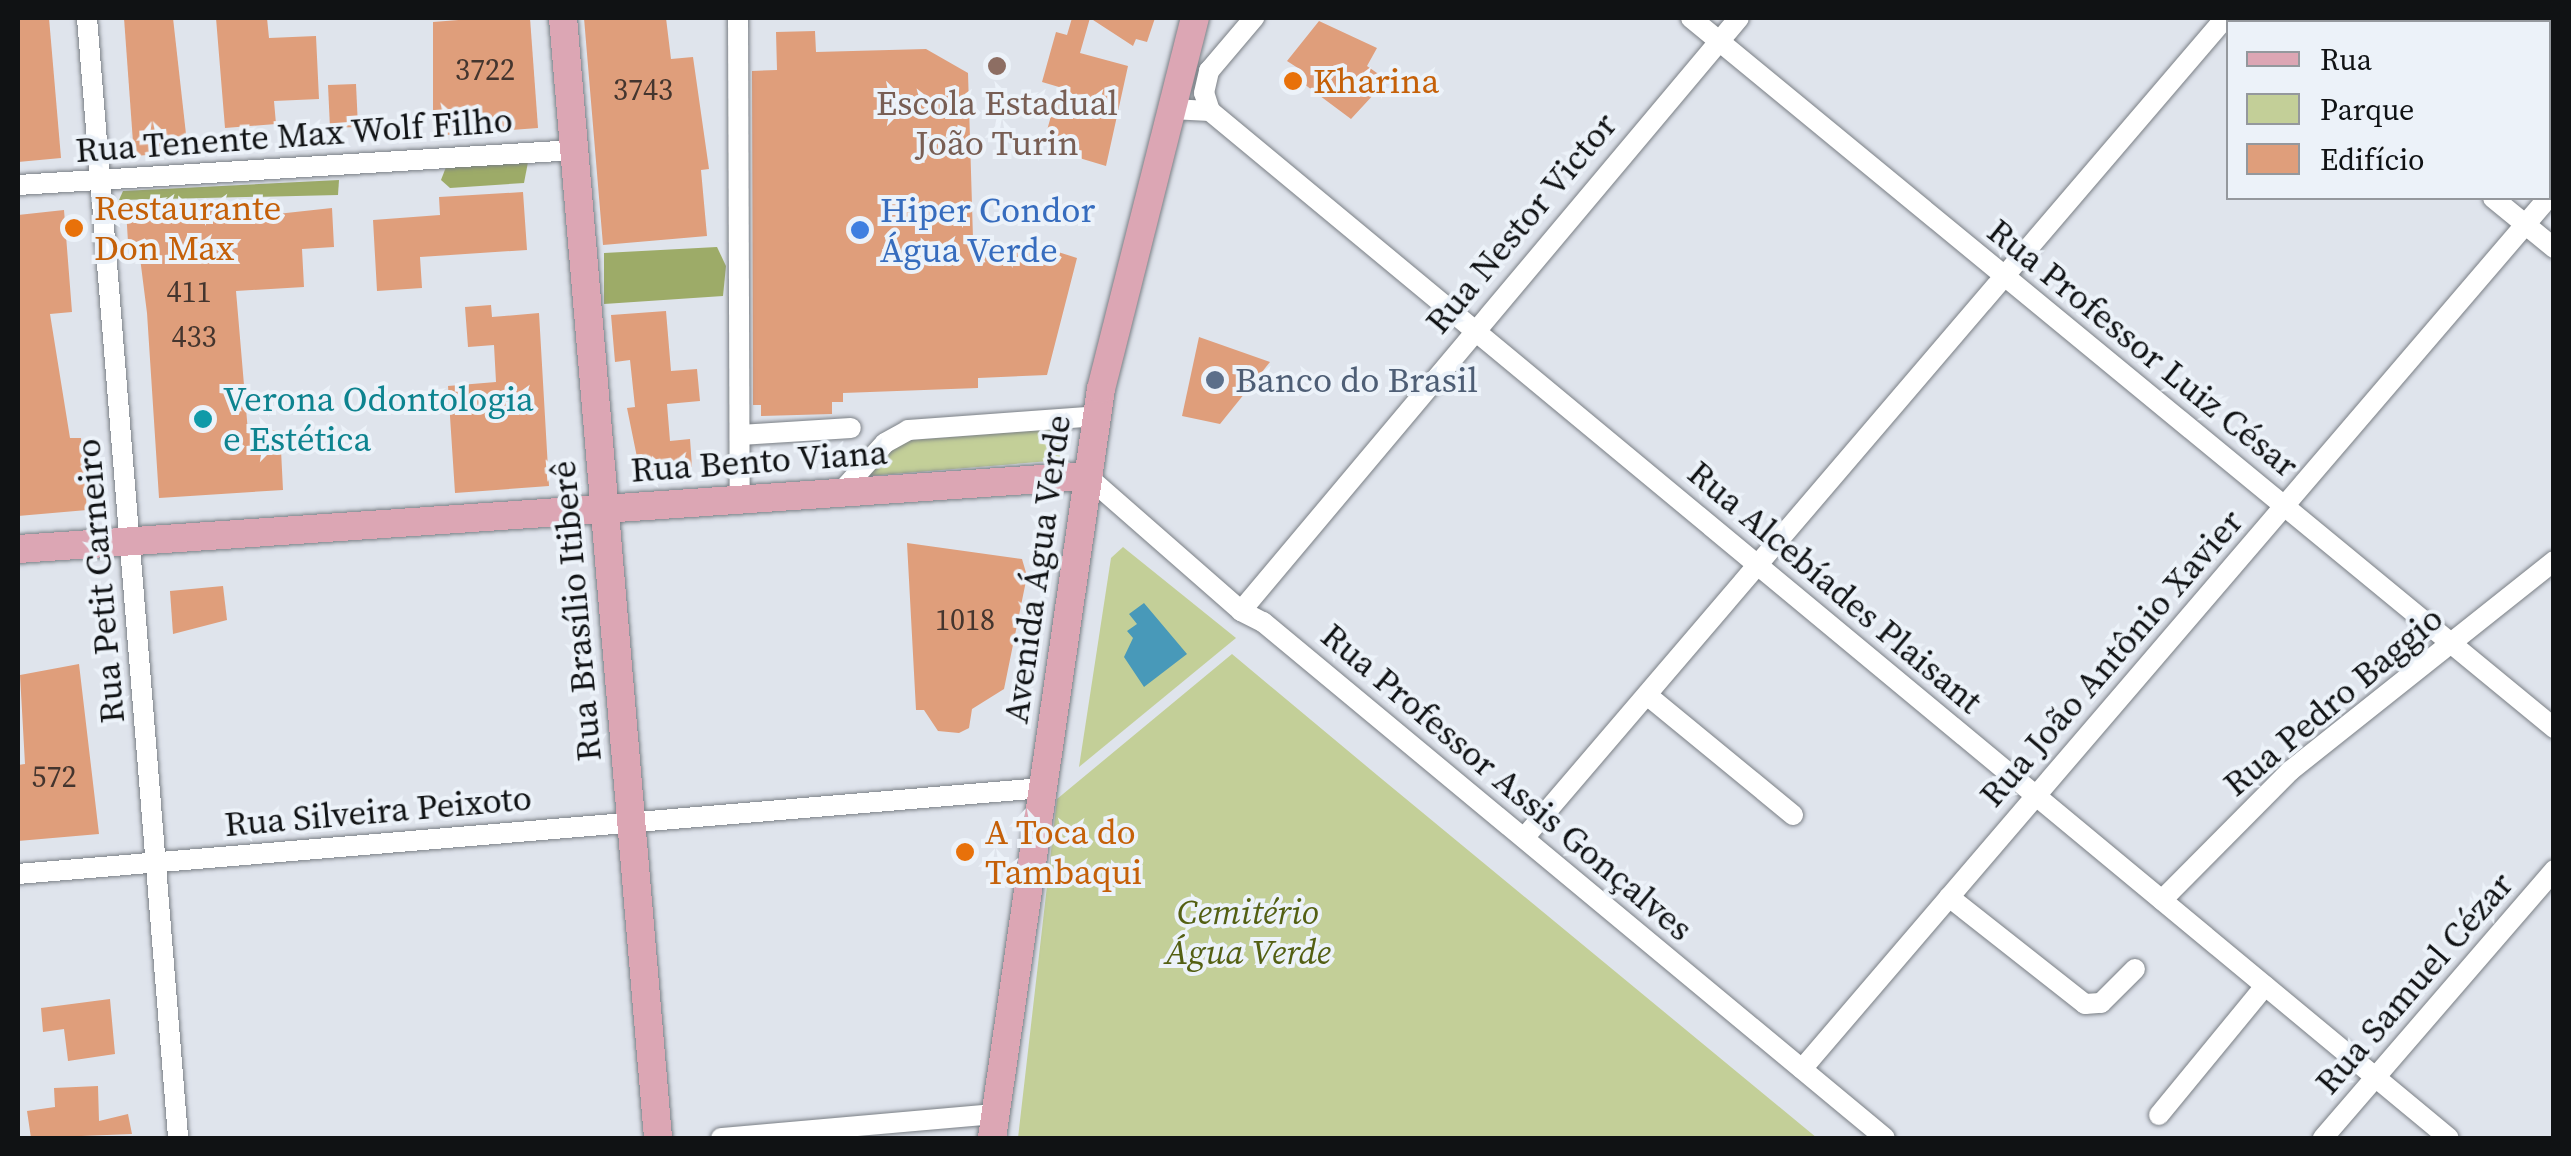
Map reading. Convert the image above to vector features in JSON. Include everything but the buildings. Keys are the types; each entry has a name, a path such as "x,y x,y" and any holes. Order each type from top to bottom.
{"main road":[{"name":"Rua Brasílio Itiberê","path":"562,18 658,1138"},
{"name":"Avenida Água Verde","path":"994,1126 1097,416 1196,18"},
{"name":"Rua Bento Viana","path":"18,549 1088,476"}],"street":[{"name":"Rua Petit Carneiro","path":"87,18 178,1138"},
{"path":"738,18 740,500"},
{"path":"1171,109 1210,112 1204,93 1209,71 1254,18"},
{"name":"Rua Professor Luiz César","path":"1690,18 2554,728"},
{"name":"Rua Nestor Victor","path":"1241,611 1739,18"},
{"path":"1524,838 2225,18"},
{"name":"Rua Alcebíades Plaisant","path":"1210,112 2450,1138"},
{"name":"Rua Tenente Max Wolf Filho","path":"18,186 574,150"},
{"path":"2496,200 2554,248"},
{"name":"Rua João Antônio Xavier","path":"1802,1069 2545,200"},
{"path":"840,493 885,444 908,430 1097,416"},
{"path":"740,435 850,428"},
{"name":"Rua Professor Assis Gonçalves","path":"1088,476 1241,611 1524,838 1885,1138"},
{"name":"Rua Pedro Baggio","path":"2162,900 2290,772 2554,561"},
{"path":"1647,694 1793,815"},
{"name":"Rua Silveira Peixoto","path":"18,874 1042,788"},
{"name":"Rua Samuel Cézar","path":"2323,1138 2554,870"},
{"path":"1949,897 2085,1004 2102,1004 2136,968"},
{"path":"2159,1115 2265,986"},
{"path":"721,1138 994,1126"}],"green space":[{"path":"528,162 524,183 450,188 441,180 446,167"},
{"path":"339,180 338,195 119,200 123,191"},
{"path":"717,247 726,266 723,296 604,304 604,253"},
{"path":"1065,428 1062,460 868,476 900,441"},
{"path":"1123,547 1236,638 1079,767 1111,558"},
{"name":"Cemitério Água Verde","path":"1232,654 1817,1138 1018,1138 1057,799"}],"water":[{"path":"1144,603 1187,654 1144,687 1124,657 1133,638 1127,631 1137,624 1129,614"}],"place":[{"name":"Escola Estadual João Turin","path":"997,66"},
{"name":"Kharina","path":"1293,81"},
{"name":"Restaurante Don Max","path":"74,228"},
{"name":"Hiper Condor Água Verde","path":"860,230"},
{"name":"Banco do Brasil","path":"1215,380"},
{"name":"Verona Odontologia e Estética","path":"203,419"},
{"name":"A Toca do Tambaqui","path":"965,852"}]}
